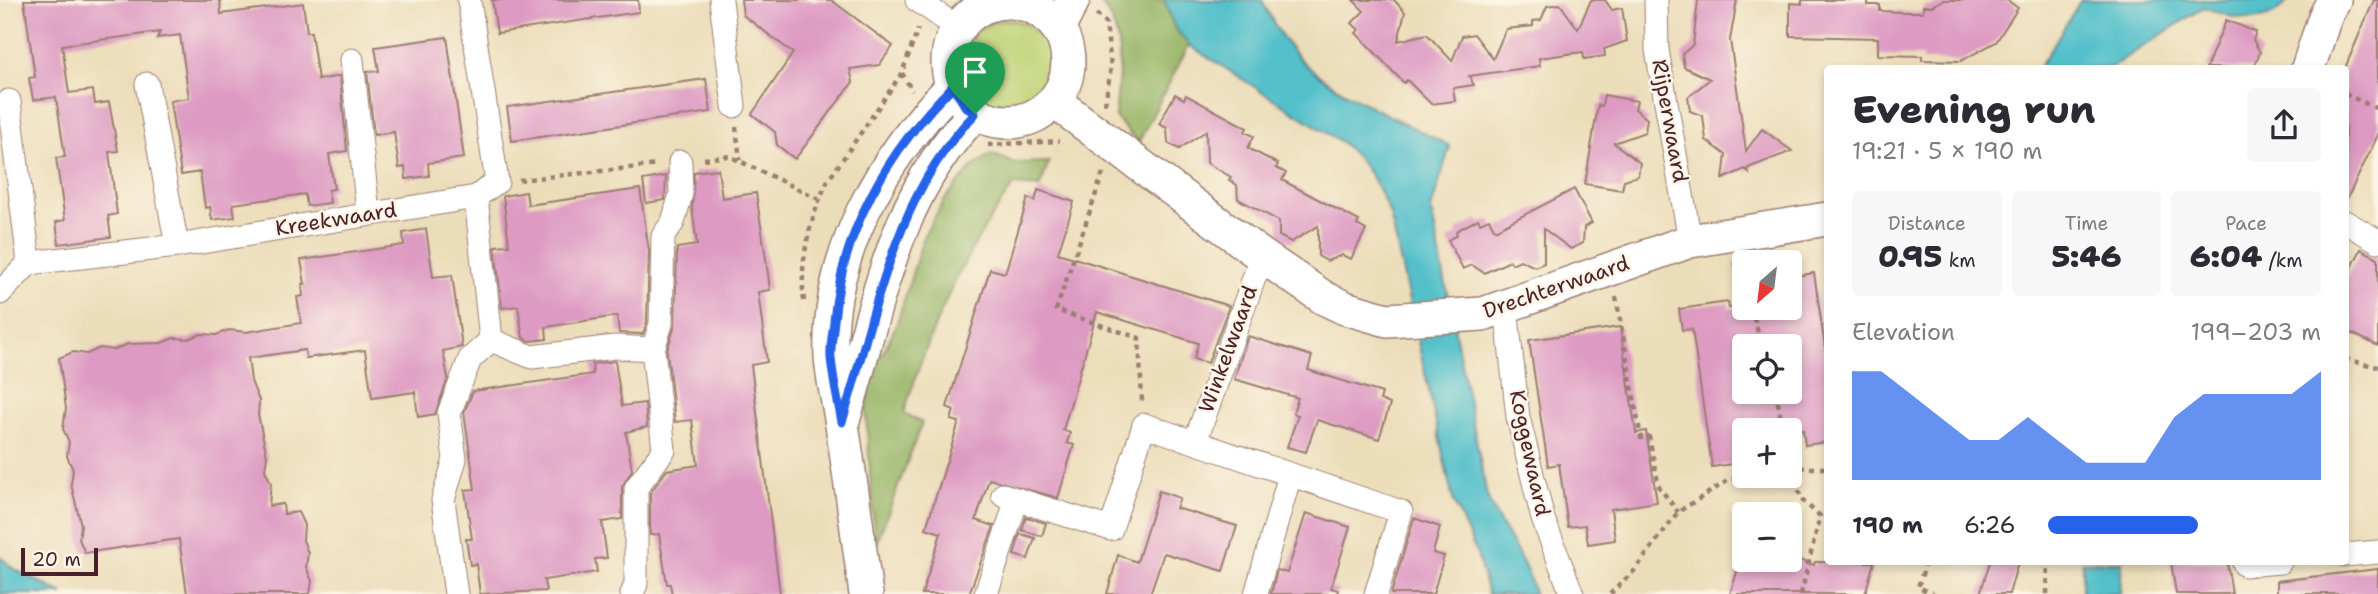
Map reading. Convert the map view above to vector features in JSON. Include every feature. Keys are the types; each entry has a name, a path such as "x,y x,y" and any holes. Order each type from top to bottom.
{"street":[{"path":"469,0 498,182 476,197 491,340"},
{"path":"721,0 734,106"},
{"path":"917,0 958,28"},
{"path":"1058,29 1073,0"},
{"name":"Rijperwaard","path":"1656,0 1657,50 1690,241"},
{"path":"2309,65 2325,16 2334,0"},
{"path":"1024,2 1046,16 1058,29 1067,52 1066,77 1054,101 1033,116 990,120 965,106 953,86 949,54 958,28 967,17 988,6 1024,2"},
{"path":"352,60 368,213"},
{"path":"147,84 177,246"},
{"path":"866,594 831,356 837,284 844,260 882,174 925,114 953,86"},
{"path":"0,293 29,263 9,101"},
{"name":"Drechterwaard","path":"1054,101 1262,256 1324,298 1345,308 1387,320 1461,318 1506,307 1611,267 1690,241 1824,219"},
{"path":"842,422 887,266 950,138 975,114"},
{"path":"632,594 636,584 636,488 664,450 653,349 662,324 663,236 673,222 681,194 679,167"},
{"name":"Kreekwaard","path":"29,263 177,246 476,197"},
{"path":"2349,224 2378,241"},
{"name":"Winkelwaard","path":"1195,442 1262,256"},
{"name":"Koggewaard","path":"1506,307 1518,417 1543,519 1572,594"},
{"path":"491,340 532,357 615,347 653,349"},
{"path":"456,594 443,499 455,459 449,413 470,359 491,340"},
{"path":"986,594 1010,497 1111,529 1143,425 1401,512 1376,594"},
{"path":"1256,594 1290,475"},
{"path":"2349,555 2378,552"}],"path":[{"path":"902,73 915,97"},
{"path":"2349,96 2378,108"},
{"path":"734,106 740,161"},
{"path":"1113,145 1056,310 1139,338 1143,425"},
{"path":"1611,267 1642,438 1649,437 1659,487 1678,512"},
{"path":"2349,360 2378,367"},
{"path":"1802,469 1824,467"},
{"path":"1610,594 1635,570 1678,512 1732,479"},
{"path":"1798,488 1803,501 1820,516 1801,594"},
{"path":"1925,565 1918,587 1934,594"},
{"path":"2047,594 2048,565"}],"green space":[{"path":"1098,0 1164,0 1175,28 1189,45 1138,143 1115,117 1119,71 1118,41 1108,13"},
{"path":"1007,20 1031,27 1043,39 1050,63 1043,87 1031,99 1007,106 983,99 971,87 964,63 971,39 983,27"},
{"path":"991,154 1015,163 1049,162 1040,187 1014,185 978,238 949,294 924,353 904,413 922,423 875,547 866,412 870,378 896,326 924,235 946,198 972,167"}],"water":[{"path":"1164,0 1262,0 1283,38 1314,72 1371,107 1450,146 1431,209 1487,496 1525,568 1534,594 1488,594 1477,554 1453,500 1390,214 1370,175 1341,142 1189,45 1175,28"},
{"path":"2081,0 2289,0 2270,15 2248,19 2204,7 2115,65 2041,65"},
{"path":"0,556 12,568 63,594 0,594"},
{"path":"2082,565 2122,565 2120,594 2082,594"}],"building":[{"path":"24,0 220,0 221,14 303,3 307,32 311,32 318,80 340,76 347,151 329,154 334,189 328,190 330,203 307,206 305,194 233,204 235,217 212,220 210,207 205,208 200,172 181,175 170,101 189,98 180,35 157,38 160,32 62,45 69,93 93,90 95,104 109,102 118,151 109,152 117,214 108,216 111,237 59,244 56,222 65,220 56,158 65,157 56,97 33,100 29,78 35,77"},
{"path":"492,0 638,0 639,12 497,33"},
{"path":"741,0 831,0 893,46 879,65 850,69 853,82 795,159 777,145 775,132 752,114 793,53 743,15"},
{"path":"1353,0 1394,0 1405,12 1398,41 1427,34 1452,61 1462,36 1474,34 1493,59 1506,29 1533,26 1533,21 1541,20 1547,6 1560,4 1578,29 1591,0 1605,0 1612,10 1622,8 1627,41 1604,49 1605,56 1584,59 1583,52 1539,58 1540,66 1469,76 1474,85 1453,88 1455,101 1431,104 1407,80 1404,83 1356,33 1359,30 1352,23 1364,11"},
{"path":"1698,0 1737,0 1730,40 1746,151 1762,129 1792,151 1748,168 1749,173 1745,169 1723,179 1726,155 1706,140 1703,116 1690,111 1688,97 1710,79 1684,67 1682,54 1693,45"},
{"path":"1802,0 1868,0 1868,5 1880,5 1880,11 1902,12 1923,12 1923,6 1932,6 1943,0 2007,0 2018,8 1996,42 1961,61 1922,60 1922,56 1878,55 1878,38 1790,36 1790,3 1802,4"},
{"path":"2374,0 2378,0 2378,135 2349,195 2349,65 2346,65"},
{"path":"2226,20 2256,32 2253,40 2260,52 2255,65 2207,65"},
{"path":"447,37 464,158 428,163 429,176 406,179 405,167 399,168 394,132 374,135 367,72 379,71 375,47"},
{"path":"706,79 711,112 512,141 507,107"},
{"path":"1175,94 1184,99 1186,95 1247,128 1245,132 1254,136 1248,148 1278,164 1276,168 1286,173 1282,180 1359,221 1357,225 1366,230 1351,259 1342,255 1327,261 1318,256 1318,226 1291,242 1279,236 1279,221 1238,199 1237,185 1229,180 1231,177 1207,163 1206,131 1179,149 1168,143 1167,128 1159,124"},
{"path":"1604,95 1637,101 1635,109 1647,119 1645,132 1614,143 1640,163 1638,176 1624,180 1622,190 1585,184 1598,105 1602,106"},
{"path":"718,169 722,198 756,193 766,259 770,290 758,292 767,362 751,365 780,594 672,594 670,584 667,584 659,534 650,535 650,493 667,470 698,465 692,420 675,422 667,350 675,325 677,248 697,245 692,208 694,172"},
{"path":"666,176 665,200 646,203 643,180"},
{"path":"640,189 649,251 647,322 643,334 619,333 617,316 546,327 547,339 530,341 523,338 518,306 502,308 495,246 509,245 503,196 526,192 528,205"},
{"path":"1574,189 1592,223 1584,227 1583,243 1571,249 1544,229 1544,263 1535,267 1520,260 1512,264 1510,261 1484,273 1472,265 1463,269 1448,240 1457,235 1456,231 1478,219 1480,223 1489,219 1495,230"},
{"path":"1038,190 1074,202 1058,253 1229,306 1208,363 1194,359 1198,343 1097,312 1063,430 1070,433 1067,443 1074,445 1058,498 989,479 976,520 994,526 969,594 922,594 941,533 926,528 959,422 951,420 954,410 947,407 990,269 1005,273 1028,198 1035,201"},
{"path":"426,229 433,277 452,275 462,347 443,351 448,378 435,414 418,417 415,392 372,398 365,350 306,358 305,350 248,358 251,381 259,401 258,415 267,456 265,470 271,483 269,506 283,504 284,514 298,512 304,525 303,540 308,553 306,567 312,581 310,594 187,594 179,539 85,553 79,539 81,525 71,484 73,470 67,456 69,442 63,429 66,408 59,358 73,352 87,354 100,348 114,350 128,344 161,343 201,334 216,335 229,330 246,332 301,323 297,297 303,296 302,284 305,284 301,260 404,245 403,233"},
{"path":"2361,249 2378,258 2378,346 2349,332 2349,273"},
{"path":"1814,273 1824,341 1824,442 1805,445 1802,418 1732,418 1732,464 1712,467 1692,329 1682,330 1679,309 1728,302 1729,308 1732,308 1732,320 1802,320 1802,275"},
{"path":"1620,327 1636,433 1646,431 1657,502 1611,509 1615,540 1588,544 1585,525 1568,527 1559,464 1548,466 1529,340"},
{"path":"1248,336 1312,356 1308,370 1382,393 1380,400 1390,404 1379,439 1317,420 1306,452 1287,447 1298,415 1293,413 1298,398 1234,379"},
{"path":"615,361 622,406 645,403 647,427 626,432 632,470 622,487 622,519 602,522 607,558 595,559 597,572 544,580 546,591 480,594 476,564 470,565 466,539 472,539 465,490 475,489 464,412 473,391 593,374 592,364"},
{"path":"1159,491 1180,498 1176,508 1237,526 1223,571 1164,553 1150,594 1107,594 1118,555 1137,562"},
{"path":"1306,513 1350,527 1331,588 1338,590 1337,594 1271,594 1277,570 1287,573"},
{"path":"1026,517 1046,523 1042,536 1022,530"},
{"path":"1414,518 1440,527 1433,553 1444,556 1433,594 1391,594"},
{"path":"1020,534 1035,538 1028,559 1014,555"},
{"path":"1802,561 1814,565 1815,562 1824,562 1824,565 1873,565 1865,594 1730,594 1737,572 1802,572"},
{"path":"1989,565 2017,565 2009,594 1980,594"},
{"path":"2171,565 2227,565 2232,594 2176,594"},
{"path":"2378,569 2378,594 2277,594 2277,581"}],"route":[{"path":"953,86 965,106 975,114 950,138 910,213 887,266 842,422 831,356 837,284 870,197 897,151 925,114 953,86"}]}
